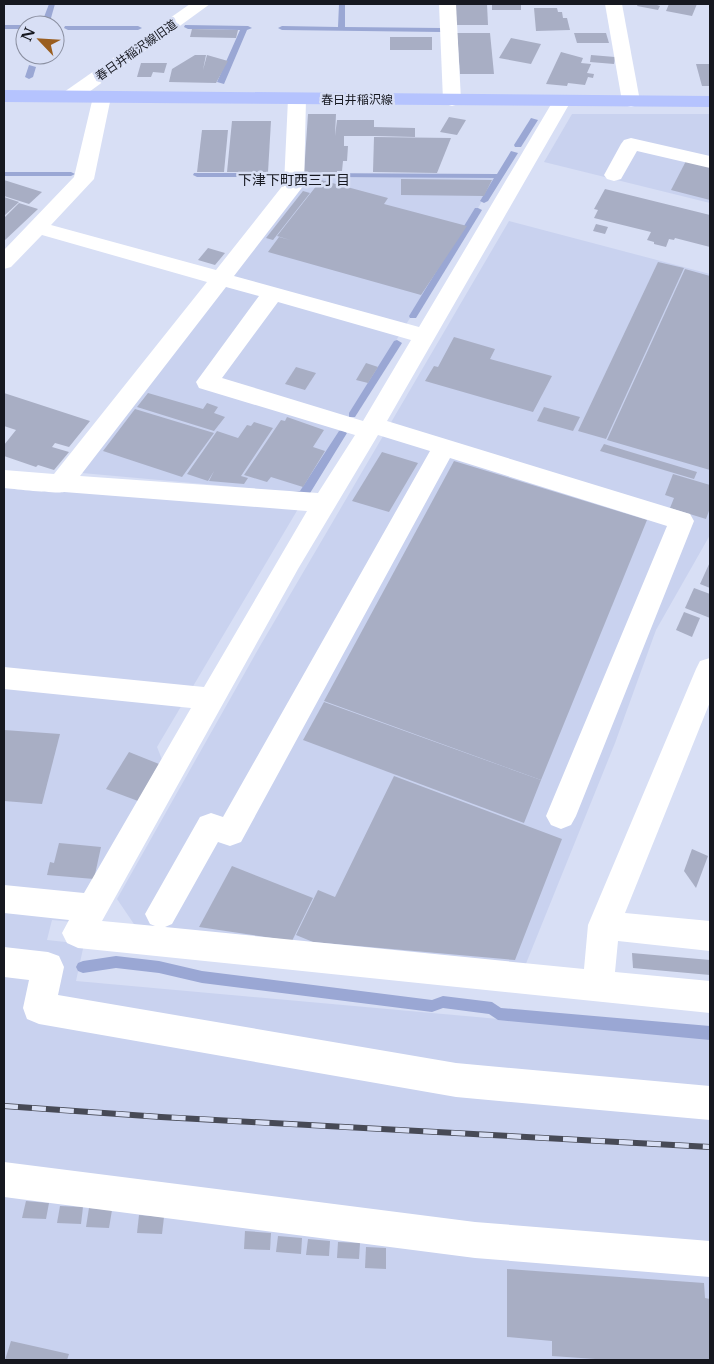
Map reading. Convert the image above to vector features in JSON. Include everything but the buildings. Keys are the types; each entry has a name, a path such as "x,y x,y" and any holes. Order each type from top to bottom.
{"main road":[{"name":"春日井稲沢線","path":"5,98 71,96 710,102"}],"street":[{"name":"春日井稲沢線旧道","path":"71,96 201,4"},
{"path":"447,4 452,100"},
{"path":"613,4 631,101"},
{"path":"4,262 84,179 102,97"},
{"path":"59,484 294,186 297,98"},
{"path":"562,101 371,428 289,562 78,933 710,997"},
{"path":"614,175 631,144 710,162"},
{"path":"37,228 425,336"},
{"path":"272,294 208,382 444,447 681,521 562,816"},
{"path":"161,914 211,826 230,833 444,447"},
{"path":"4,480 325,503"},
{"path":"598,986 604,925 710,669"},
{"path":"4,678 211,700"},
{"path":"4,899 92,908"},
{"path":"604,925 710,936"},
{"path":"4,962 48,967 39,1008 456,1080 710,1103"},
{"path":"4,1179 475,1240 710,1259"}],"shaded area":[{"path":"572,114 710,114 710,203 544,162"},
{"path":"497,177 302,493 82,473 301,178"},
{"path":"509,221 710,274 710,535 656,630 615,743 523,971 138,930 117,899 260,646"},
{"path":"4,484 298,509 157,747 165,767 73,922 52,920 47,940 84,944 76,981 710,1038 710,1360 4,1360"}],"waterway":[{"path":"48,15 52,4"},
{"path":"341,29 342,4"},
{"path":"4,27 15,27"},
{"path":"188,27 248,28"},
{"path":"68,28 138,28"},
{"path":"221,82 244,28"},
{"path":"282,28 341,29"},
{"path":"341,29 441,30"},
{"path":"29,77 32,67"},
{"path":"518,145 534,120"},
{"path":"484,201 514,153"},
{"path":"4,174 71,174"},
{"path":"197,175 281,175"},
{"path":"301,175 499,176"},
{"path":"413,316 478,210"},
{"path":"352,415 397,343"},
{"path":"293,495 303,495 342,433"},
{"path":"83,967 116,962 159,967 202,977 432,1006 443,1002 492,1008 498,1014 710,1033"}],"railway":[{"path":"4,1106 161,1117 710,1147"}],"district":[{"name":"下津下町西三丁目","path":"294,180"}]}
